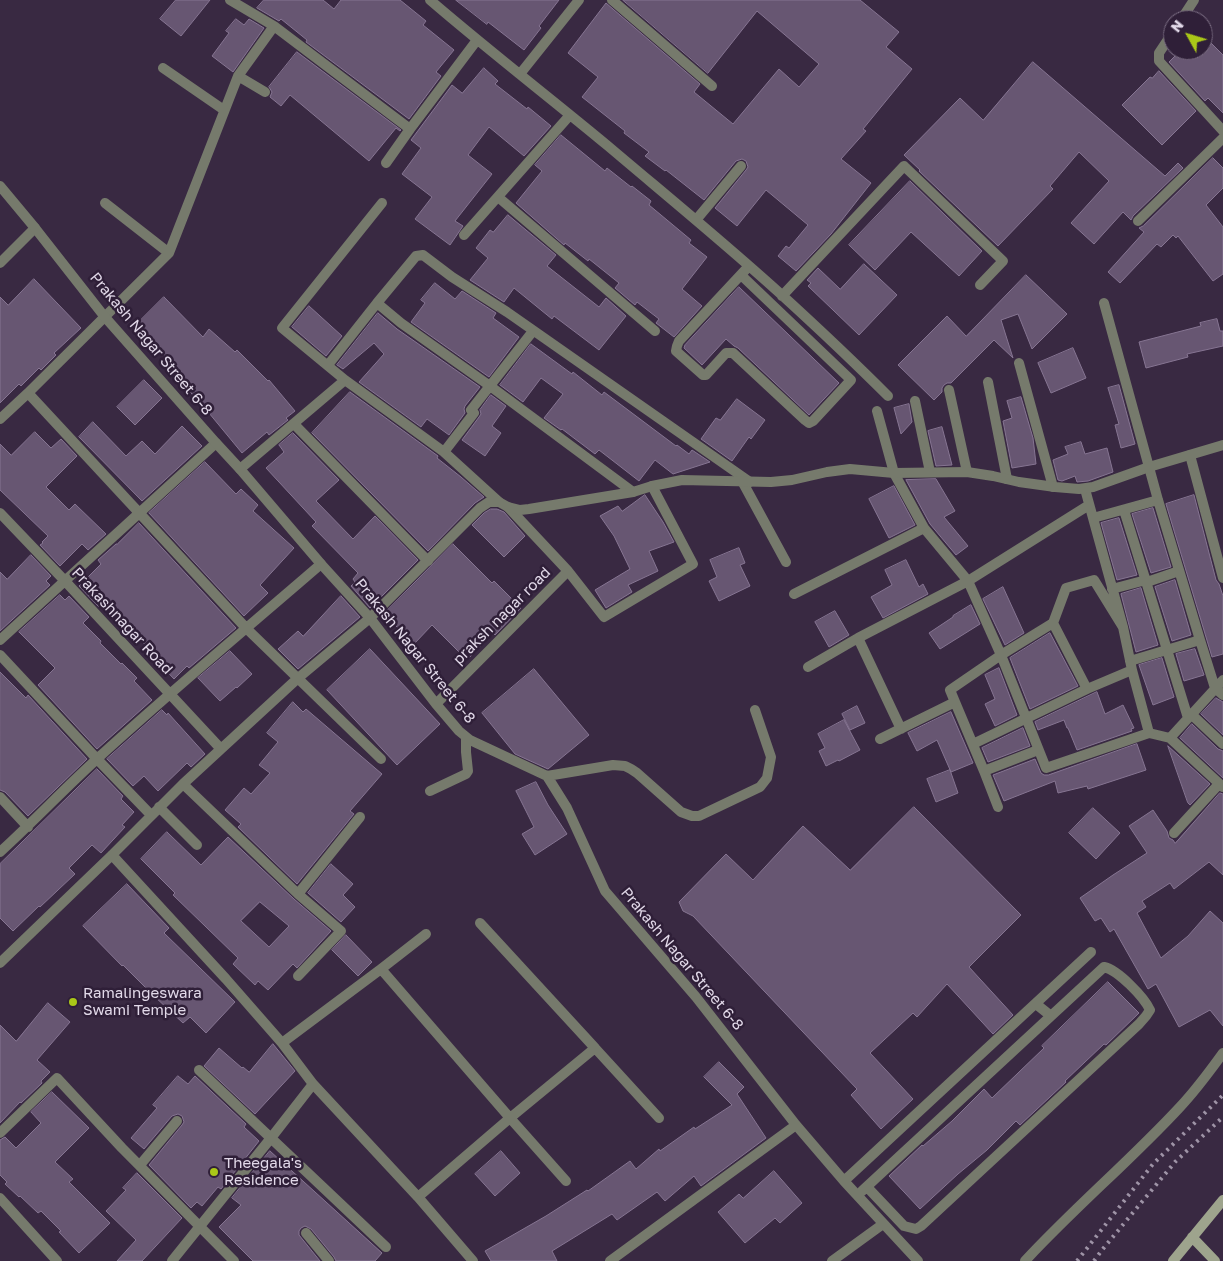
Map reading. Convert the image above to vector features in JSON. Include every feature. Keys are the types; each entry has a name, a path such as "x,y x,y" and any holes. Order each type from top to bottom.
{"main road":[{"path":"1173,1261 1223,1200"},
{"path":"1192,1237 1215,1261"}],"street":[{"path":"230,0 274,26 410,129"},
{"path":"430,0 696,220 782,296 888,396"},
{"path":"520,74 579,0"},
{"path":"612,0 712,86"},
{"path":"0,419 168,253 238,76 274,26"},
{"path":"386,163 477,40"},
{"path":"1163,46 1159,52 1159,61 1223,131"},
{"path":"164,68 224,110"},
{"path":"238,76 265,92"},
{"path":"464,235 570,115"},
{"path":"1138,221 1223,138"},
{"path":"696,220 742,166"},
{"path":"782,296 904,166 1003,261 980,285"},
{"name":"Prakash Nagar Street 6-8","path":"0,186 36,228 104,316 370,618 450,721 466,737 547,776 567,808 604,891 696,997 796,1125 857,1196 918,1261"},
{"path":"498,197 655,331"},
{"path":"105,203 168,253"},
{"path":"382,203 282,328 345,380 444,452 503,505 568,571 604,617 693,564 652,486"},
{"path":"0,263 36,228"},
{"path":"328,365 416,256 423,255 746,482 786,562"},
{"path":"749,266 679,342 676,351 703,375 706,375 726,353 734,353 810,423 861,369"},
{"path":"741,275 850,380"},
{"path":"377,303 401,323 633,492"},
{"path":"1104,303 1179,571 1200,640 1220,688 1189,716 1170,738"},
{"path":"444,452 474,413 471,410 533,331"},
{"path":"1019,363 1053,487"},
{"path":"240,470 345,380"},
{"path":"988,382 1007,479"},
{"path":"949,390 968,472"},
{"path":"28,393 246,628 381,759"},
{"path":"915,401 930,472"},
{"path":"877,411 894,473 924,528 968,581 1001,655 1046,768 1149,733 1170,738 1222,786 1174,833"},
{"path":"294,424 428,561"},
{"path":"0,640 216,443"},
{"path":"0,963 183,784 297,679 370,618 480,508 489,502 520,510 633,492 682,480 771,482 850,470 894,473 968,472 1053,487 1085,489 1149,466 1223,445"},
{"path":"1190,455 1223,578"},
{"path":"1085,489 1123,627 1131,666 1149,733"},
{"path":"1093,518 1158,500"},
{"path":"808,667 858,638 968,581 1089,505"},
{"path":"1124,510 1189,716 1223,744"},
{"name":"Prakashnagar Road","path":"0,513 221,750"},
{"path":"794,594 924,528"},
{"path":"0,852 97,759 321,564"},
{"name":"praksh nagar road","path":"436,704 568,571"},
{"path":"1112,590 1146,580 1147,582 1179,571"},
{"path":"998,807 950,690 1001,655 1053,623 1066,588 1094,580 1123,627"},
{"path":"1053,623 1087,689"},
{"path":"858,638 901,728"},
{"path":"973,744 1168,649 1200,640"},
{"path":"0,655 152,815"},
{"path":"880,739 955,702"},
{"path":"547,776 613,765 625,766 631,768 681,812 692,816 699,816 760,787 767,778 771,757 755,710"},
{"path":"430,791 466,774 468,771 466,737"},
{"path":"984,771 1038,750"},
{"path":"183,784 298,894 341,931 298,976"},
{"path":"0,797 28,827"},
{"path":"160,807 197,845"},
{"path":"298,894 360,817"},
{"path":"112,854 226,979 282,1043 313,1084 418,1197 473,1261"},
{"path":"480,923 659,1118"},
{"path":"282,1043 426,934"},
{"path":"0,946 8,955"},
{"path":"844,1181 1091,952"},
{"path":"857,1196 866,1187 1104,967 1118,974 1143,999 1150,1010 1139,1024 921,1226 916,1229 904,1226 866,1187"},
{"path":"381,969 566,1181"},
{"path":"1036,1004 1051,1016"},
{"path":"418,1197 595,1048"},
{"path":"1025,1261 1045,1239 1141,1148 1182,1106 1223,1053"},
{"path":"199,1070 386,1247"},
{"path":"0,1133 57,1078 85,1110 234,1261"},
{"path":"172,1261 313,1084"},
{"path":"140,1165 177,1121"},
{"path":"610,1261 796,1125"},
{"path":"0,1198 57,1261"},
{"path":"832,1261 883,1224"},
{"path":"306,1233 329,1261"}],"building":[{"path":"176,0 210,0 181,36 160,19"},
{"path":"264,0 323,0 334,9 341,0 400,0 426,21 423,25 454,50 436,72 441,76 409,119 306,42 307,40 281,19 279,21 257,8"},
{"path":"456,0 559,0 524,50"},
{"path":"623,0 860,0 899,32 886,47 912,69 863,129 866,131 841,159 871,183 831,234 796,271 778,256 786,246 789,248 808,225 766,190 737,226 715,208 748,167 746,161 742,159 736,161 704,200 645,156 649,152 582,97 598,77 568,53 606,3 700,84 694,92 733,124 779,69 799,87 819,64 757,11 708,73"},
{"path":"236,19 244,25 249,19 264,28 233,72 212,56 229,33 226,31"},
{"path":"1213,45 1223,55 1223,113 1208,98 1205,101 1169,62 1171,60 1213,60"},
{"path":"297,52 401,130 396,128 369,161 290,95 281,106 270,97 272,92 269,87"},
{"path":"1033,62 1165,176 1178,163 1183,168 1131,220 1123,212 1094,244 1071,223 1109,181 1079,152 1050,186 1053,189 998,246 904,155 960,98 983,120"},
{"path":"484,68 498,81 495,84 551,126 524,156 489,127 468,155 492,174 455,221 463,226 450,245 415,219 432,197 402,174 421,148 411,140 452,85 462,93"},
{"path":"1159,71 1196,111 1162,145 1122,105 1150,77 1152,78"},
{"path":"561,135 605,171 607,168 651,201 649,205 691,240 689,243 707,257 682,289 702,306 674,337 656,323 659,319 637,302 635,305 615,288 619,283 589,259 588,261 565,243 564,245 516,203 542,171 535,165"},
{"path":"1213,158 1223,168 1223,188 1206,205 1223,227 1223,274 1213,281 1178,236 1176,238 1173,235 1161,247 1157,244 1120,283 1108,272 1144,232 1139,228"},
{"path":"910,181 982,251 959,276 911,232 875,270 849,245"},
{"path":"508,215 556,255 547,266 599,307 606,298 626,316 599,350 554,316 552,319 514,288 504,302 470,280 488,258 476,248 490,230 493,232"},
{"path":"864,264 897,295 859,335 808,286 811,283 807,280 818,268 840,289"},
{"path":"1026,275 1067,314 1032,349 1018,314 1001,320 1013,358 994,340 951,383 944,385 942,392 934,400 898,365 947,316 966,336"},
{"path":"34,279 81,328 54,353 56,355 41,370 39,368 21,386 19,384 0,403 0,297 8,305"},
{"path":"435,283 455,299 462,291 496,313 493,318 519,337 489,377 411,322 425,303 421,300"},
{"path":"739,287 839,383 809,415 726,339 702,365 684,348"},
{"path":"164,297 203,337 209,329 235,352 237,350 269,380 295,411 286,418 288,420 269,435 267,432 242,453 173,372 176,367 135,326"},
{"path":"309,306 342,336 326,356 292,327"},
{"path":"378,313 397,329 480,387 465,406 465,413 449,435 427,419 421,427 359,382 384,354 374,343 343,369 337,365"},
{"path":"1217,319 1220,331 1223,331 1223,346 1187,354 1188,357 1146,368 1139,342 1201,326 1200,323"},
{"path":"531,344 572,374 573,372 602,395 604,392 676,446 689,454 692,450 710,462 673,474 655,460 639,481 599,450 595,454 544,418 563,394 541,378 523,402 500,385"},
{"path":"1073,348 1086,378 1051,393 1038,363"},
{"path":"144,380 162,398 135,425 117,407"},
{"path":"1119,385 1135,444 1121,448 1115,425 1119,424 1108,388"},
{"path":"350,392 438,456 437,458 484,497 475,503 428,551 312,433"},
{"path":"491,395 506,406 492,426 501,433 485,456 462,440 481,414 480,410"},
{"path":"1021,397 1033,438 1036,464 1012,468 1003,421 1012,418 1007,401"},
{"path":"737,399 765,420 751,439 749,437 732,461 701,439 716,418 720,420"},
{"path":"909,404 912,422 901,434 894,408"},
{"path":"93,422 126,456 142,441 155,454 182,426 202,446 142,501 79,437"},
{"path":"942,427 952,465 936,466 928,431"},
{"path":"35,432 51,448 61,439 77,456 46,487 69,510 75,504 106,534 88,550 82,544 60,566 40,545 48,536 0,490 0,444 11,455"},
{"path":"293,433 339,480 316,501 353,539 375,516 418,560 370,608 351,586 355,582 353,579 358,573 312,526 316,522 266,468 284,452 279,445"},
{"path":"1081,442 1085,454 1107,448 1113,472 1088,481 1077,482 1075,476 1062,481 1058,480 1053,460 1068,454 1065,447"},
{"path":"205,462 236,494 241,489 258,505 253,511 294,548 260,585 268,593 244,616 149,513"},
{"path":"936,479 955,511 944,517 968,546 956,555 930,524 906,480"},
{"path":"894,486 915,525 889,538 869,499"},
{"path":"645,495 674,542 649,551 658,571 628,585 632,592 606,608 595,590 630,569 614,536 600,516 618,506 622,511"},
{"path":"1194,495 1216,580 1223,596 1223,654 1212,657 1166,504"},
{"path":"1153,508 1171,567 1151,573 1132,514"},
{"path":"491,509 504,512 525,536 504,557 472,525"},
{"path":"1119,518 1137,575 1117,580 1101,523"},
{"path":"139,523 236,628 189,668 187,666 174,679 155,659 157,657 116,615 103,603 99,607 79,586 101,564 98,560"},
{"path":"453,544 492,583 494,581 521,608 467,660 432,625 414,644 384,614"},
{"path":"739,548 745,563 740,565 750,586 719,601 709,581 717,577 710,560"},
{"path":"31,555 51,576 46,581 50,585 0,631 0,572 7,579"},
{"path":"906,560 919,587 923,584 928,594 883,618 871,597 892,585 885,570"},
{"path":"1175,580 1191,635 1172,641 1155,587"},
{"path":"1003,587 1024,633 1005,645 983,599"},
{"path":"1141,588 1158,645 1136,652 1121,594"},
{"path":"60,595 65,600 69,596 89,617 83,623 101,641 100,643 137,678 134,681 152,700 97,749 38,685 55,668 19,632"},
{"path":"341,596 360,617 298,669 278,649 298,631 303,636"},
{"path":"971,605 980,624 940,649 929,633"},
{"path":"835,611 849,635 829,647 815,622"},
{"path":"1050,633 1078,686 1030,709 1010,658"},
{"path":"370,649 440,724 397,765 327,690"},
{"path":"1195,649 1204,675 1184,681 1176,654"},
{"path":"230,651 252,674 220,701 198,678"},
{"path":"1162,658 1174,697 1153,705 1139,665"},
{"path":"999,668 1017,715 995,726 985,704 995,699 985,675"},
{"path":"534,669 589,735 548,769 515,754 482,713"},
{"path":"0,672 26,698 28,695 87,759 28,816 5,792 0,790"},
{"path":"1097,692 1105,714 1123,705 1134,728 1131,729 1132,731 1077,750 1064,720 1038,730 1035,722"},
{"path":"1216,698 1223,702 1223,735 1201,714"},
{"path":"293,702 303,712 306,709 382,774 350,811 354,814 297,884 238,827 241,824 225,810 244,788 251,794 270,773 259,765 278,742 267,733"},
{"path":"857,706 865,723 850,730 842,714"},
{"path":"162,710 167,715 168,713 205,754 191,767 187,763 158,791 144,776 133,786 107,759"},
{"path":"951,712 973,763 951,772 937,740 917,751 908,733"},
{"path":"844,720 860,750 826,766 819,751 825,748 818,734"},
{"path":"1192,724 1218,749 1223,751 1223,778 1180,738"},
{"path":"1023,728 1030,746 988,762 982,748"},
{"path":"1137,744 1146,770 1088,789 1087,786 1058,793 1055,781 1004,801 993,775 1035,759 1041,773 1048,775"},
{"path":"1168,746 1210,784 1190,805 1188,803"},
{"path":"97,769 123,796 121,799 134,812 122,825 125,827 101,853 92,845 69,868 75,874 13,931 0,918 0,864"},
{"path":"950,770 958,793 936,802 927,779"},
{"path":"536,782 567,834 535,855 522,834 534,827 516,791"},
{"path":"1220,793 1223,794 1223,875 1209,862 1174,889 1170,883 1142,901 1146,907 1137,913 1161,958 1188,936 1210,911 1223,923 1223,1026 1210,1010 1179,1027 1156,984 1148,989 1114,929 1110,932 1101,918 1095,921 1080,898 1147,853 1129,826 1153,810 1167,831 1169,838 1175,843"},
{"path":"914,807 1021,915 969,967 1013,1015 993,1034 947,984 917,1017 913,1013 870,1053 913,1099 881,1129 851,1095 857,1089 693,916 683,911 679,902 726,854 753,880 803,826 850,870"},
{"path":"1093,808 1120,833 1096,859 1069,833"},
{"path":"167,832 201,865 228,837 331,931 297,968 293,964 268,990 258,981 255,985 233,964 238,958 173,895 175,893 141,859","holes":["260,902 289,926 269,947 241,921"]},
{"path":"331,864 353,884 343,895 355,907 341,922 308,893"},
{"path":"127,884 169,928 164,933 235,1002 206,1033 190,1017 183,1023 122,966 83,926"},
{"path":"346,935 372,962 358,976 332,950"},
{"path":"1108,982 1139,1013 1020,1125 1016,1121 987,1150 920,1209 889,1176 922,1145 952,1121 984,1089 992,1098"},
{"path":"48,1003 70,1022 37,1060 50,1072 41,1081 42,1083 0,1123 0,1025 16,1041"},
{"path":"273,1044 295,1071 255,1114 204,1066 219,1048 249,1072"},
{"path":"719,1062 744,1087 737,1094 766,1138 701,1186 694,1176 665,1201 657,1192 617,1220 612,1214 552,1251 557,1261 491,1261 485,1251 588,1191 630,1161 636,1169 659,1149 660,1151 694,1127 695,1129 732,1105 704,1077"},
{"path":"178,1076 188,1084 195,1076 246,1124 244,1127 259,1141 221,1189 218,1187 202,1206 197,1202 191,1208 149,1165 182,1125 184,1122 182,1116 178,1114 172,1116 144,1149 131,1138 157,1108 153,1105"},
{"path":"52,1092 89,1128 55,1162 73,1179 69,1182 110,1223 79,1253 41,1211 38,1213 19,1197 5,1184 7,1182 0,1175 0,1140 5,1137 16,1148 41,1123 31,1112"},
{"path":"270,1151 382,1253 375,1261 336,1261 311,1229 305,1226 299,1231 299,1235 320,1261 253,1261 219,1227 241,1205 232,1198"},
{"path":"501,1151 520,1173 495,1196 475,1174"},
{"path":"774,1171 802,1203 780,1223 775,1218 745,1243 718,1212 739,1194 743,1198"},
{"path":"137,1173 182,1218 142,1261 117,1261 136,1240 106,1211 126,1190 123,1188"}],"railway":[{"path":"1077,1261 1153,1164 1223,1095"},
{"path":"1094,1261 1175,1162 1223,1117"}],"place":[{"name":"Ramalingeswara Swami Temple","path":"73,1002"},
{"name":"Theegala's Residence","path":"214,1172"}]}
